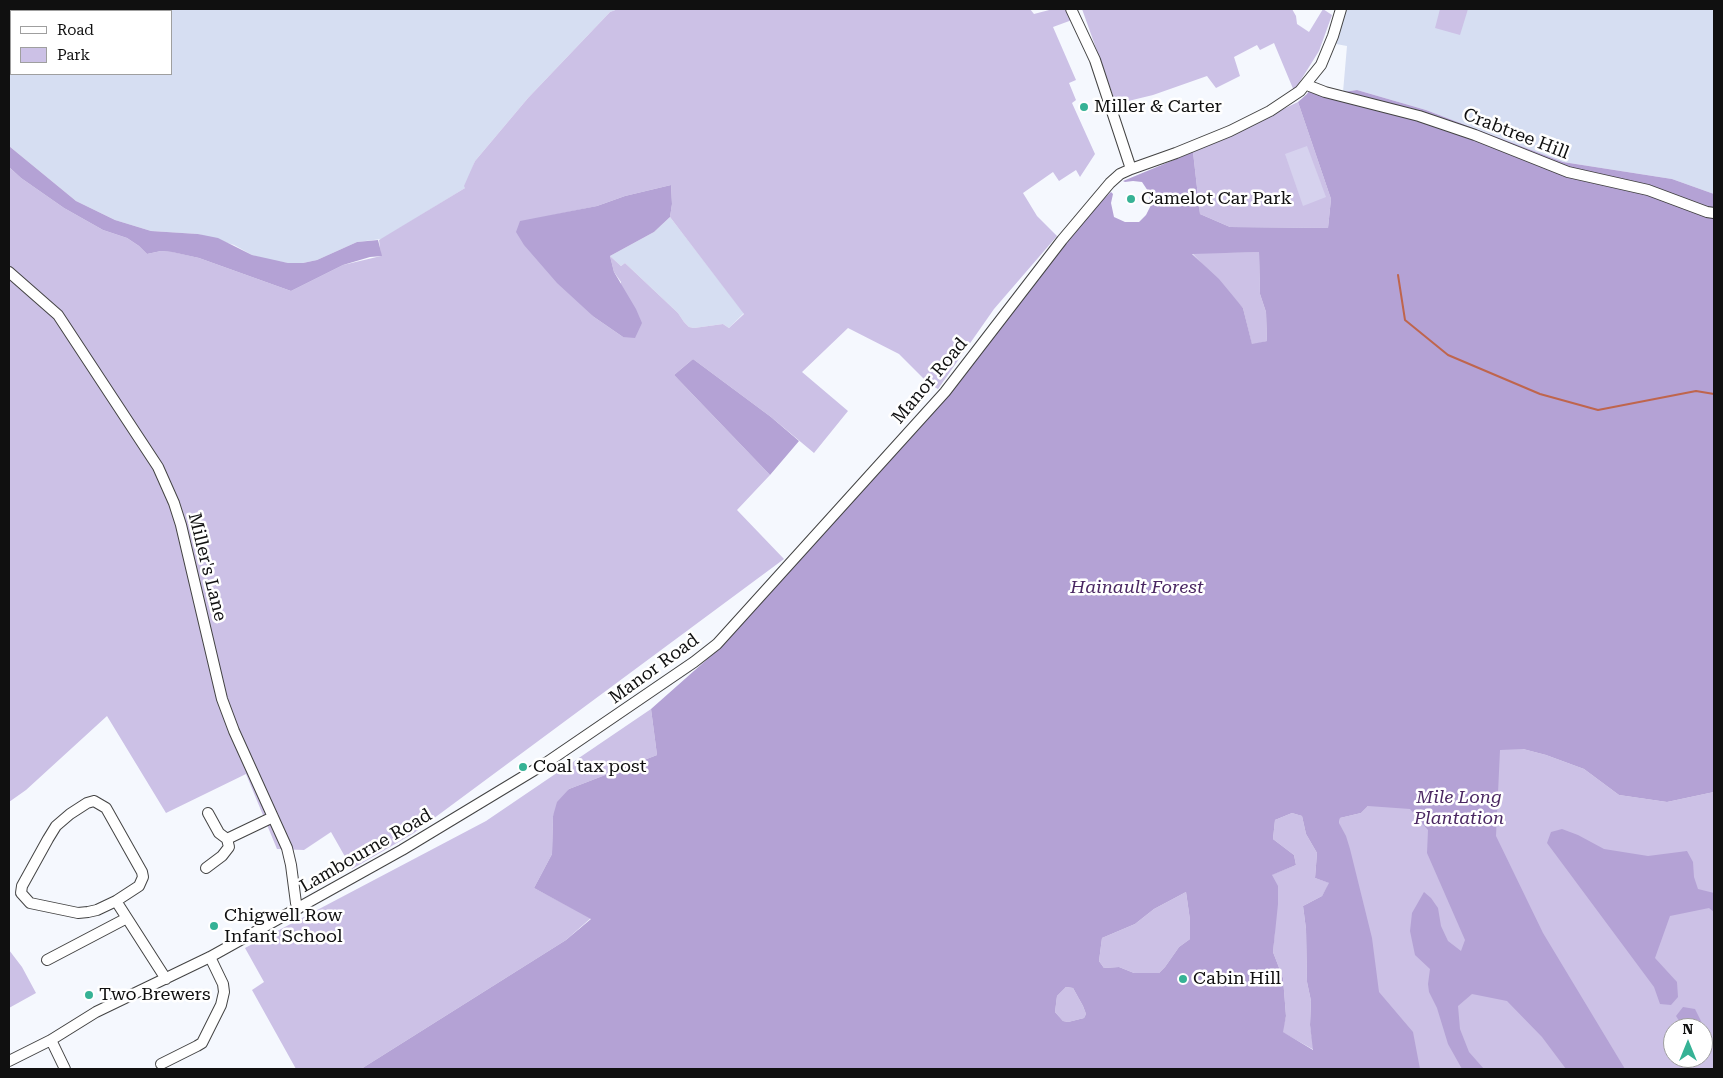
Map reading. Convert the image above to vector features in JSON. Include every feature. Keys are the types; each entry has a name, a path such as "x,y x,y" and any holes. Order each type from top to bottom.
{"street":[{"path":"1071,9 1098,67 1131,169"},
{"name":"Manor Road","path":"524,776 665,683 717,644 945,392 1102,191 1120,174 1238,127 1286,102 1307,85 1321,65 1326,56 1341,9"},
{"name":"Crabtree Hill","path":"1307,85 1325,92 1419,116 1475,134 1568,172 1648,190 1714,213"},
{"name":"Miller's Lane","path":"9,272 58,314 158,467 174,503 181,525 222,699 234,731 287,848 298,908"},
{"name":"Lambourne Road","path":"9,1061 51,1040 96,1012 210,957 444,825 524,776"},
{"path":"94,801 106,808 143,877 139,886 116,901 98,910 78,913 30,903 21,893 22,886 56,826 70,814 87,803 94,801"},
{"path":"206,868 226,852 229,847 227,839 219,833 208,813"},
{"path":"227,839 272,817"},
{"path":"116,901 166,979"},
{"path":"47,960 126,918"},
{"path":"162,1064 198,1046 205,1037 221,1005 224,992 210,957"},
{"path":"51,1040 65,1069"}],"shaded area":[{"path":"9,9 618,9 610,12 528,98 475,161 465,188 382,239 357,242 317,260 303,263 288,263 252,255 234,245 198,234 151,231 115,220 76,201 9,146"},
{"path":"1346,9 1714,9 1714,194 1672,179 1563,162 1426,110 1357,90 1343,92 1347,46 1336,44"},
{"path":"1307,146 1326,197 1303,206 1285,154"},
{"path":"670,217 744,313 729,328 723,324 689,327 678,313 625,263 621,266 610,256 654,232"}],"green space":[{"path":"618,9 1030,9 1034,14 1053,9 1068,9 1072,20 1053,27 1076,80 1069,83 1076,100 1072,103 1095,154 1080,177 1076,170 1059,181 1053,172 1023,193 1037,216 1057,236 994,309 938,389 929,384 899,354 848,328 802,372 848,411 814,453 771,417 693,359 674,375 770,475 737,510 784,559 414,833 352,869 331,832 304,850 277,849 246,774 166,813 107,716 26,790 9,802 9,167 21,178 64,208 103,230 127,238 147,254 161,251 199,258 291,291 343,265 381,256 379,240 465,188 464,186 475,161 528,98 610,12","holes":["671,185 672,204 670,217 744,314 729,328 723,324 689,327 678,313 625,263 621,266 610,256 614,272 621,282 623,337 594,317 520,222 597,206 625,196"]},
{"path":"1082,9 1292,9 1296,16 1297,24 1309,32 1323,9 1332,15 1319,51 1294,91 1274,43 1260,50 1257,45 1234,57 1240,76 1216,88 1207,76 1153,95 1116,104"},
{"path":"1440,9 1468,9 1460,35 1435,28"},
{"name":"Hainault Forest","path":"1313,84 1343,92 1357,90 1426,110 1563,162 1672,179 1714,194 1714,792 1667,802 1619,795 1584,769 1523,749 1500,750 1496,836 1543,933 1625,1069 1566,1069 1542,1037 1507,1001 1472,994 1458,1006 1460,1029 1469,1052 1484,1069 1462,1069 1448,1044 1437,1008 1429,992 1430,969 1415,955 1410,931 1412,913 1424,892 1438,908 1441,926 1448,941 1461,951 1465,940 1427,853 1428,830 1410,809 1368,806 1361,813 1340,818 1339,823 1350,849 1372,938 1379,992 1413,1032 1420,1069 361,1069 566,940 591,919 534,888 552,854 553,816 557,802 569,789 657,755 651,709 721,647 940,405 1089,213 1111,192 1113,194 1111,203 1114,217 1125,222 1139,222 1146,215 1151,205 1148,191 1142,182 1123,181 1193,152 1200,214 1230,227 1328,228 1331,199 1298,102 1307,94","holes":["1259,252 1260,294 1266,312 1267,341 1252,344 1243,308 1219,279 1192,254","1292,813 1302,816 1306,834 1317,853 1315,878 1329,883 1322,896 1303,906 1313,1050 1283,1032 1286,1016 1283,978 1273,952 1278,886 1272,875 1296,865 1294,855 1273,839 1275,820","1186,892 1190,920 1190,939 1179,947 1159,973 1134,973 1119,967 1104,968 1099,961 1102,938 1135,924 1154,909","1066,987 1073,988 1086,1014 1084,1018 1068,1022 1063,1021 1055,1012 1057,996"]},
{"path":"1298,102 1331,199 1328,228 1230,227 1200,214 1193,152"},
{"path":"9,146 76,201 115,220 151,231 198,234 218,238 252,255 288,263 303,263 317,260 357,242 378,240 382,256 370,257 343,265 291,291 199,258 161,251 147,254 127,238 103,230 64,208 21,178 9,167"},
{"path":"671,185 672,204 670,217 654,232 610,256 614,272 642,323 635,338 623,337 594,317 557,283 524,245 516,232 520,221 597,206 625,196"},
{"path":"1259,252 1260,294 1266,312 1267,341 1252,345 1243,308 1192,253"},
{"path":"693,359 771,417 799,441 770,475 674,375"},
{"path":"651,709 657,755 569,789 553,816 552,854 534,888 591,918 566,940 361,1069 296,1069 252,990 264,982 245,948 486,821"},
{"name":"Mile Long Plantation","path":"1500,749 1523,749 1584,769 1619,795 1667,802 1714,792 1714,1069 1365,1069 1339,823 1340,818 1361,813 1368,806"},
{"path":"1292,813 1302,816 1306,834 1317,853 1315,878 1330,883 1322,896 1303,906 1306,929 1307,982 1311,1001 1310,1025 1314,1050 1282,1032 1286,1016 1283,978 1273,952 1275,929 1271,875 1296,865 1294,855 1273,839 1275,820"},
{"path":"1562,829 1604,849 1648,856 1687,851 1693,862 1694,877 1698,889 1714,893 1714,912 1709,908 1670,916 1655,958 1677,982 1678,997 1671,1005 1660,1004 1654,987 1547,843 1551,832"},
{"path":"1186,892 1190,920 1190,939 1179,947 1159,973 1134,973 1119,967 1104,968 1099,961 1102,938 1135,924 1154,909"},
{"path":"9,950 22,967 36,993 9,1008"},
{"path":"1066,987 1073,988 1086,1014 1084,1018 1068,1022 1063,1021 1055,1012 1057,996"},
{"path":"1683,1007 1695,1009 1700,1018 1677,1018 1676,1016"}],"waterway":[{"path":"1398,275 1405,320 1448,355 1540,394 1598,410 1696,391 1714,394"}],"place":[{"name":"Miller & Carter","path":"1084,107"},
{"name":"Camelot Car Park","path":"1131,199"},
{"name":"Coal tax post","path":"523,767"},
{"name":"Chigwell Row Infant School","path":"214,926"},
{"name":"Cabin Hill","path":"1183,979"},
{"name":"Two Brewers","path":"89,995"}]}
